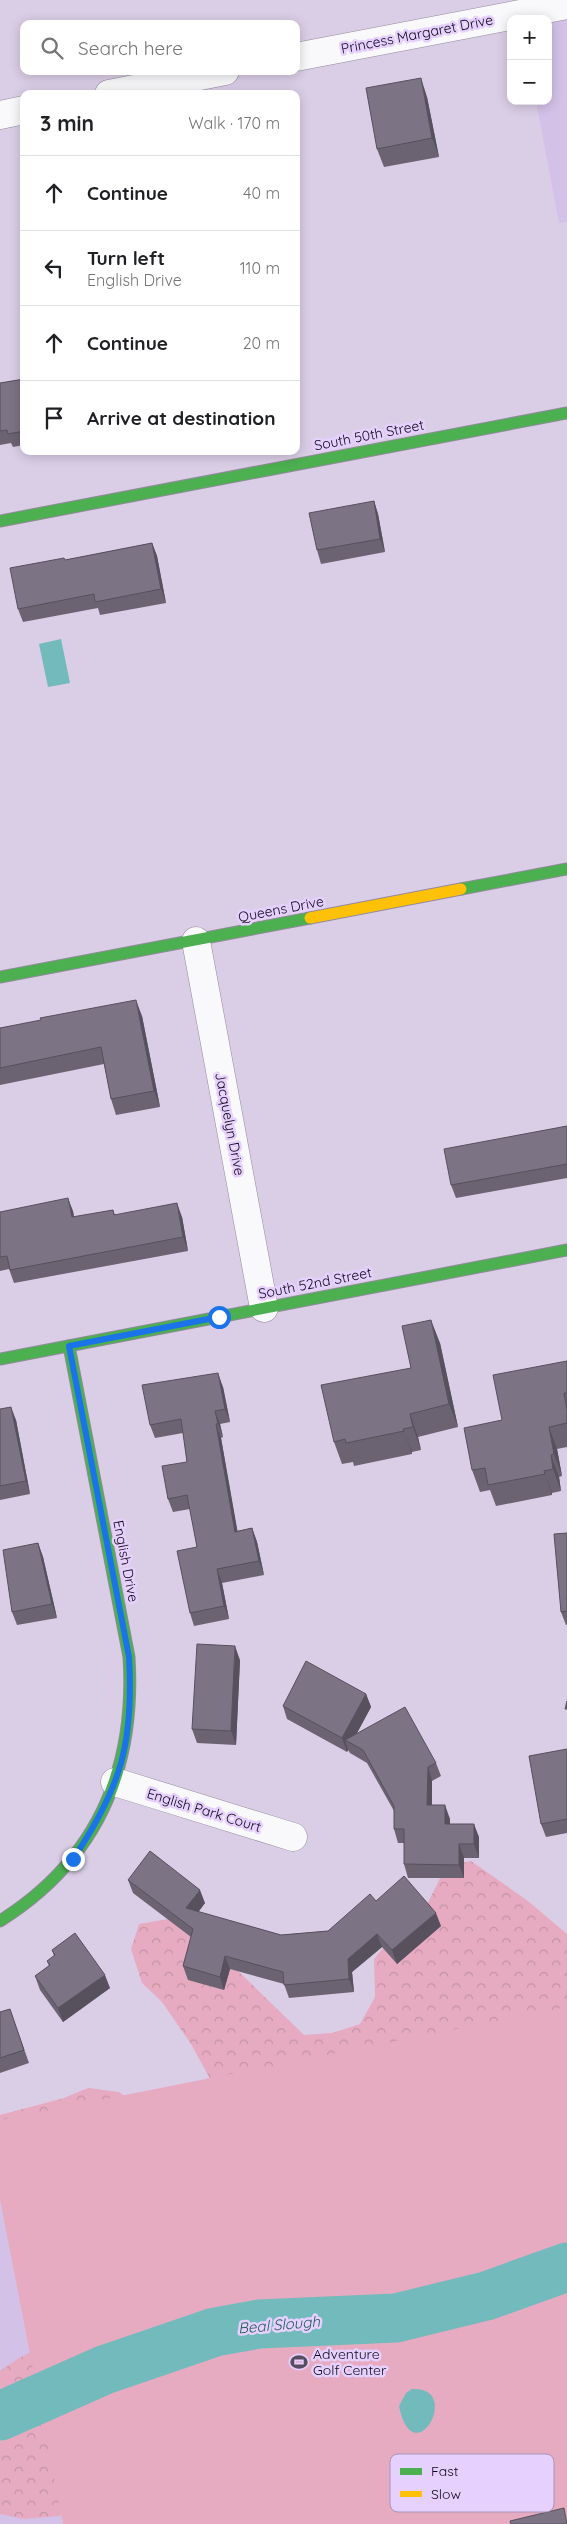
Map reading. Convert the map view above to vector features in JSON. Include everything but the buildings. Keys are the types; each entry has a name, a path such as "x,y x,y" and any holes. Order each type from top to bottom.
{"street":[{"name":"Princess Margaret Drive","path":"300,57 567,5"},
{"path":"129,90 205,75"},
{"path":"0,115 20,111"},
{"name":"South 50th Street","path":"0,521 567,413"},
{"name":"Queens Drive","path":"0,977 567,869"},
{"name":"Jacquelyn Drive","path":"196,940 264,1308"},
{"name":"South 52nd Street","path":"0,1359 567,1250"},
{"name":"English Drive","path":"0,1921 43,1890 73,1859 97,1823 116,1782 126,1742 131,1699 129,1657 69,1346"},
{"name":"English Park Court","path":"116,1782 293,1837"}],"shaded area":[{"path":"567,5 567,222 559,223 537,105 552,105 552,16"},
{"path":"61,639 70,683 48,687 39,644"},
{"path":"0,2200 63,2524 0,2524"},
{"path":"412,2389 427,2392 434,2400 434,2412 430,2423 423,2431 414,2432 406,2425 399,2406 406,2393"}],"green space":[{"name":"Adventure Golf Center","path":"471,1861 528,1901 567,1934 567,2302 84,2502 59,2516 24,2519 0,2514 0,2371 19,2358 50,2343 34,2231 0,2201 0,2115 64,2098 88,2088 119,2092 154,2117 220,2097 191,2044 162,2002 142,1983 131,1949 139,1924 174,1918 234,1967 304,2035 332,2033 360,2024 375,1997 374,1959 392,1937 415,1929 446,1866"},
{"name":"Adventure Golf Center","path":"567,2007 567,2524 63,2524 0,2200 0,2120"}],"waterway":[{"name":"Beal Slough","path":"0,2416 104,2370 215,2332 259,2324 396,2318 486,2296 567,2267"}],"traffic: fast":[{"path":"0,521 567,413"},
{"path":"461,889 567,869"},
{"path":"0,977 310,918"},
{"path":"0,1359 567,1250"},
{"path":"0,1921 34,1897 62,1870 85,1840 104,1808 117,1774 125,1737 129,1698 129,1657 69,1346"}],"traffic: slow":[{"path":"310,918 461,889"}],"place":[{"name":"Adventure Golf Center","path":"299,2362"}],"route":[{"path":"73,1859 97,1823 116,1782 126,1742 131,1699 129,1657 69,1346 219,1317"}]}
